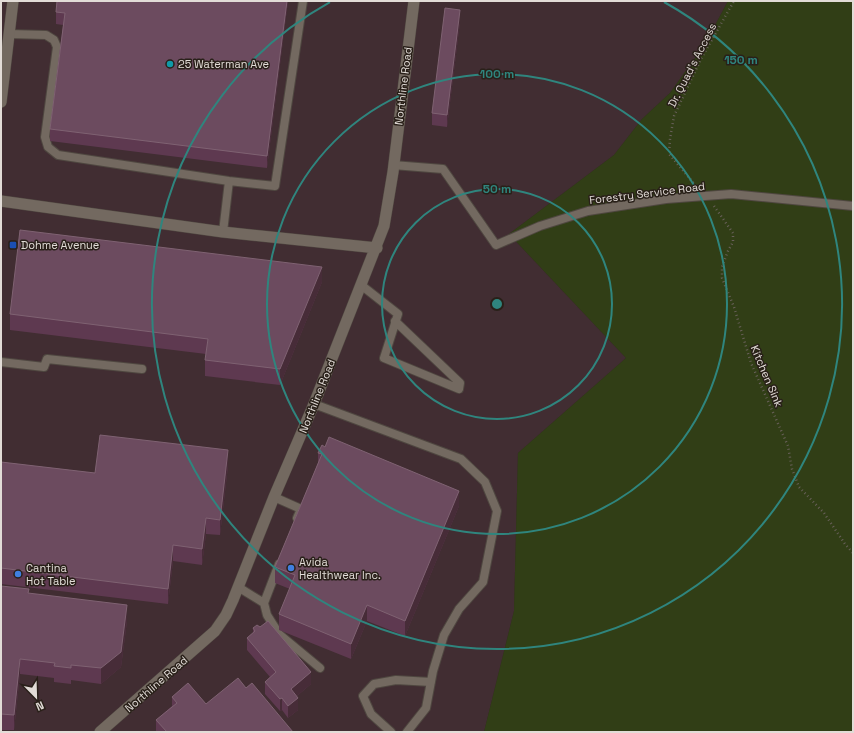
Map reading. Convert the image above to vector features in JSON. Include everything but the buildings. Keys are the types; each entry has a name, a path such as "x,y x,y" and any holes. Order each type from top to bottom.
{"street":[{"path":"1,102 13,1"},
{"name":"Northline Road","path":"100,732 215,631 226,615 314,404 377,248 384,226 414,1"},
{"path":"1,201 223,232 377,248"}],"lane":[{"path":"9,34 46,35 54,40 57,47 45,137 48,148 58,155 229,181 275,186 303,1"},
{"name":"Forestry Service Road","path":"393,165 443,169 496,245 540,226 588,211 666,199 731,194 853,206"},
{"path":"223,232 229,181"},
{"path":"361,285 398,314 395,321 384,358 459,389 460,383 395,321"},
{"path":"1,362 44,367 47,359 142,369"},
{"path":"314,404 461,459 486,482 497,511 483,582 459,609 444,635 431,682 426,708 407,732"},
{"path":"274,497 301,509 295,524"},
{"path":"281,560 264,603 267,615 279,634 320,668"},
{"path":"238,587 264,603"},
{"path":"391,732 371,714 364,696 374,684 396,680 431,682"}],"path":[{"name":"Dr. Quad's Access","path":"706,196 669,154 670,139 674,116 701,59 734,1"},
{"name":"Kitchen Sink","path":"706,196 733,233 733,242 722,267 722,278 734,307 751,362 788,446 792,469 799,487 824,513 853,553"}],"shaded area":[{"path":"1,1 728,1 705,44 670,93 642,119 614,155 509,234 626,358 518,453 514,611 484,732 1,732"}],"green space":[{"path":"728,1 853,1 853,732 484,732 514,611 518,453 626,358 509,234 614,155 642,119 670,93 705,44"}],"place":[{"name":"25 Waterman Ave","path":"170,64"},
{"name":"Dohme Avenue","path":"13,245"},
{"name":"Avida Healthwear Inc.","path":"291,568"},
{"name":"Cantina Hot Table","path":"18,574"}]}
